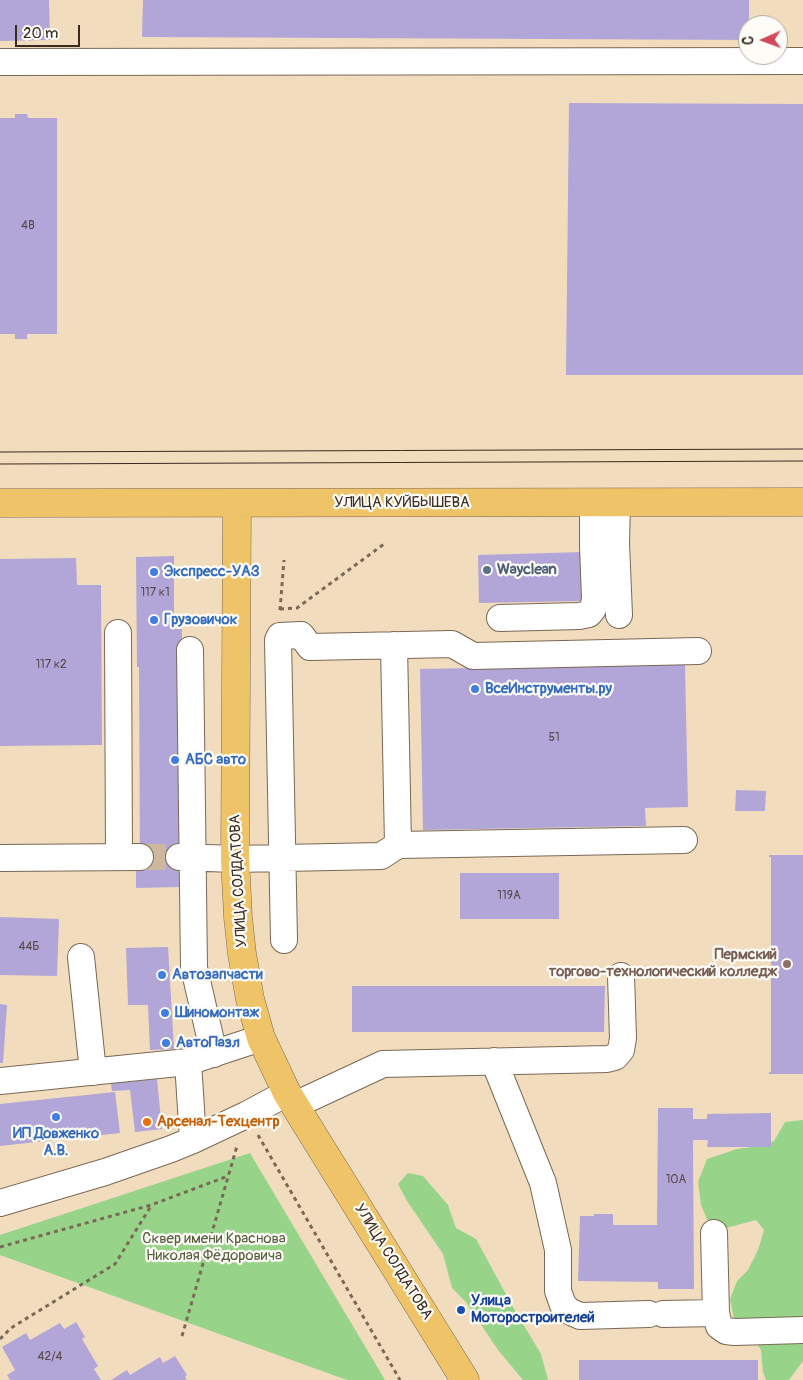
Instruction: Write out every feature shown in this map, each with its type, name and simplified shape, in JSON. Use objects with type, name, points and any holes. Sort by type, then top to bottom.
[{"type":"main road","name":"УЛИЦА КУЙБЫШЕВА","points":[[0,503],[803,502]]},
{"type":"main road","name":"УЛИЦА СОЛДАТОВА","points":[[237,503],[235,858],[238,917],[250,1000],[261,1038],[291,1099],[465,1380]]},
{"type":"street","points":[[0,62],[803,61]]},
{"type":"street","points":[[605,503],[616,544],[619,615]]},
{"type":"street","points":[[500,618],[579,616],[588,614],[594,609],[593,544],[605,503]]},
{"type":"street","points":[[0,858],[129,857],[118,634]]},
{"type":"street","points":[[284,940],[278,640],[280,636],[301,635],[310,647],[452,644],[473,656],[698,651]]},
{"type":"street","points":[[394,645],[398,845]]},
{"type":"street","points":[[190,650],[185,857],[194,968],[214,1054]]},
{"type":"street","points":[[185,857],[381,856],[398,845],[684,840]]},
{"type":"street","points":[[81,957],[93,1072]]},
{"type":"street","points":[[0,1203],[105,1172],[193,1140],[246,1115],[383,1064],[607,1059],[615,1057],[621,1050],[623,1038],[621,976]]},
{"type":"street","points":[[0,1081],[188,1062],[261,1038]]},
{"type":"street","points":[[494,1061],[543,1182],[558,1250],[558,1291],[563,1305],[569,1312],[580,1316],[716,1313]]},
{"type":"street","points":[[188,1062],[193,1140]]},
{"type":"street","points":[[714,1233],[716,1313],[719,1326],[734,1332],[803,1330]]},
{"type":"path","points":[[280,609],[297,608],[384,544]]},
{"type":"path","points":[[280,636],[284,560]]},
{"type":"path","points":[[182,1336],[246,1115]]},
{"type":"path","points":[[246,1115],[400,1380]]},
{"type":"path","points":[[0,1247],[151,1206],[228,1176]]},
{"type":"path","points":[[0,1339],[11,1328],[114,1264],[151,1206]]},
{"type":"green space","points":[[803,1120],[803,1361],[789,1380],[766,1380],[763,1372],[761,1350],[751,1334],[734,1319],[730,1299],[737,1281],[748,1270],[758,1250],[764,1230],[756,1220],[726,1228],[709,1224],[701,1205],[698,1182],[707,1159],[737,1149],[760,1146],[774,1141],[785,1122]]},
{"type":"green space","name":"Сквер имени Краснова Николая Фёдоровича","points":[[250,1153],[385,1380],[347,1380],[0,1255],[0,1235]]},
{"type":"green space","points":[[408,1173],[423,1176],[448,1205],[456,1228],[476,1239],[541,1354],[548,1380],[523,1380],[498,1350],[466,1302],[452,1288],[443,1254],[407,1201],[398,1184]]},
{"type":"building","points":[[0,0],[49,0],[50,40],[0,41]]},
{"type":"building","points":[[143,0],[749,0],[749,15],[738,15],[738,40],[142,37]]},
{"type":"building","points":[[569,103],[803,104],[803,375],[566,375]]},
{"type":"building","points":[[15,114],[27,114],[28,118],[57,118],[57,334],[27,334],[27,339],[15,339],[15,334],[0,334],[0,118],[15,118]]},
{"type":"building","points":[[584,552],[584,601],[479,603],[478,555]]},
{"type":"building","points":[[174,556],[174,629],[182,629],[182,667],[178,667],[179,887],[136,888],[136,871],[140,871],[139,667],[137,667],[136,557]]},
{"type":"building","points":[[76,558],[77,585],[101,585],[102,745],[0,746],[0,559]]},
{"type":"building","points":[[685,664],[688,807],[645,808],[646,826],[423,830],[420,669]]},
{"type":"building","points":[[736,790],[766,791],[765,811],[735,811]]},
{"type":"building","name":"Пермский торгово-технологический колледж","points":[[769,855],[803,855],[803,1074],[769,1074],[771,1072],[771,857]]},
{"type":"building","points":[[460,873],[559,873],[559,919],[460,919]]},
{"type":"building","points":[[0,917],[59,919],[57,976],[0,975]]},
{"type":"building","points":[[168,947],[174,1049],[150,1050],[148,1005],[128,1005],[126,948]]},
{"type":"building","points":[[352,986],[605,986],[604,1032],[352,1032]]},
{"type":"building","points":[[0,1004],[7,1005],[3,1063],[0,1063]]},
{"type":"building","points":[[126,1076],[126,1082],[157,1079],[162,1129],[135,1132],[130,1090],[112,1091],[110,1078]]},
{"type":"building","points":[[115,1092],[120,1133],[0,1146],[0,1104]]},
{"type":"building","points":[[658,1108],[693,1108],[693,1119],[707,1119],[707,1114],[771,1113],[771,1147],[707,1147],[708,1140],[693,1140],[694,1289],[658,1289],[658,1282],[578,1281],[580,1216],[613,1214],[613,1225],[657,1225]]},
{"type":"building","points":[[76,1322],[85,1337],[82,1339],[98,1366],[94,1369],[101,1380],[10,1380],[7,1375],[15,1370],[2,1347],[26,1333],[30,1340],[60,1323],[64,1329]]},
{"type":"building","points":[[175,1356],[187,1375],[185,1377],[187,1380],[111,1380],[127,1370],[130,1375],[160,1357],[163,1363]]},
{"type":"building","points":[[579,1360],[758,1360],[758,1380],[579,1380]]},
{"type":"tunnel","points":[[140,857],[179,857]]},
{"type":"tram line","points":[[0,452],[803,449]]},
{"type":"tram line","points":[[0,464],[803,461]]},
{"type":"place","name":"Wayclean","points":[[487,570]]},
{"type":"place","name":"Экспресс-УАЗ","points":[[154,572]]},
{"type":"place","name":"Грузовичок","points":[[154,620]]},
{"type":"place","name":"ВсеИнструменты.ру","points":[[475,689]]},
{"type":"place","name":"АБС авто","points":[[175,760]]},
{"type":"place","name":"Пермский торгово-технологический колледж","points":[[787,964]]},
{"type":"place","name":"Автозапчасти","points":[[162,975]]},
{"type":"place","name":"Шиномонтаж","points":[[165,1013]]},
{"type":"place","name":"АвтоПазл","points":[[166,1043]]},
{"type":"place","name":"ИП Довженко А.В.","points":[[56,1117]]},
{"type":"place","name":"Арсенал-Техцентр","points":[[147,1122]]},
{"type":"place","name":"Улица Моторостроителей","points":[[461,1310]]}]
